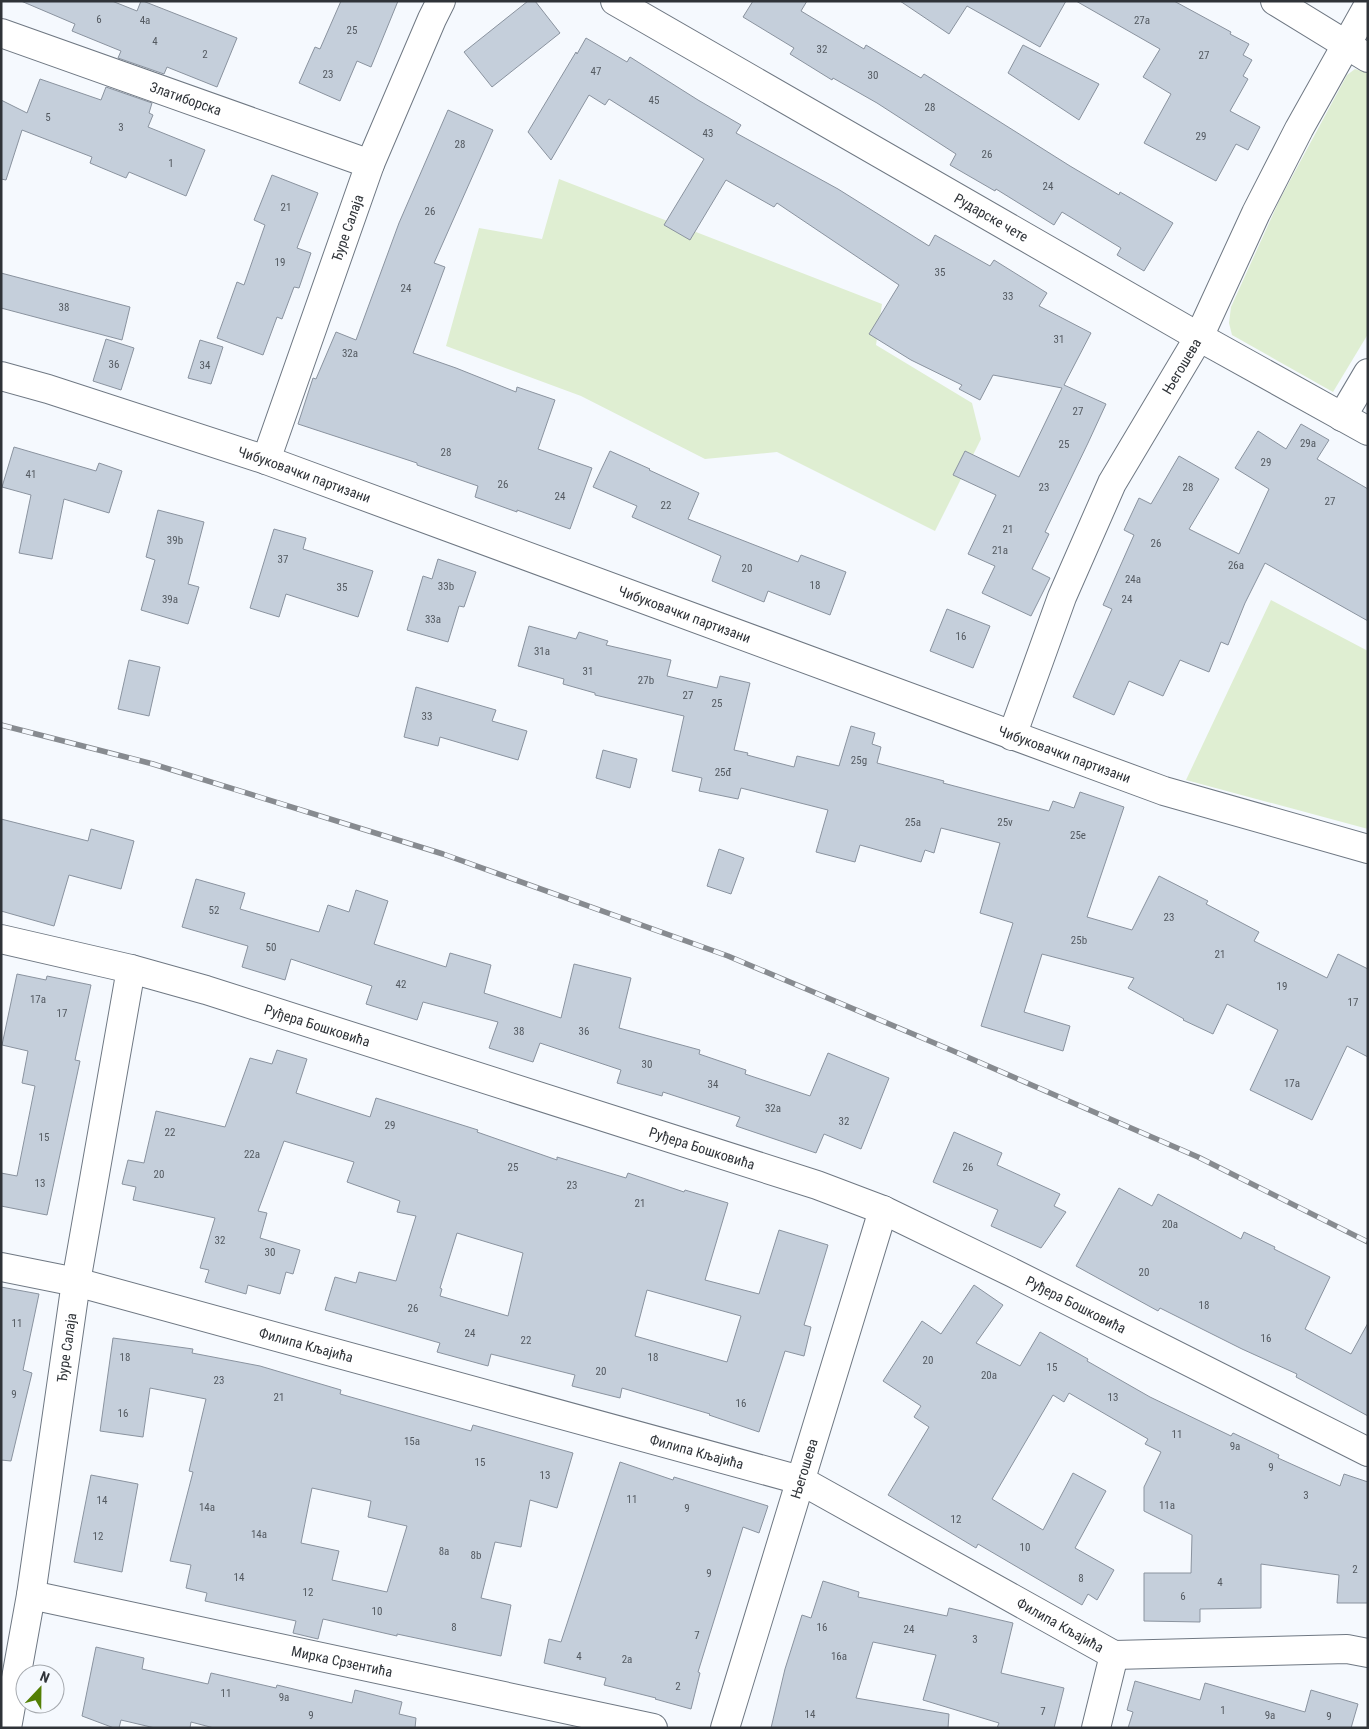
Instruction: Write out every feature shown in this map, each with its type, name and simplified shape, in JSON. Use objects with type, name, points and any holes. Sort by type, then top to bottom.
[{"type":"street","name":"Ђуре Салаја","points":[[266,460],[370,164],[441,1]]},
{"type":"street","name":"Рударске чете","points":[[615,1],[1199,337],[1368,431]]},
{"type":"street","points":[[1275,1],[1356,51]]},
{"type":"street","name":"Његошева","points":[[1012,736],[1062,597],[1112,483],[1199,337],[1256,213],[1299,129],[1356,51],[1368,6]]},
{"type":"street","name":"Златиборска","points":[[1,33],[370,164]]},
{"type":"street","points":[[1342,417],[1368,373]]},
{"type":"street","name":"Чибуковачки партизани","points":[[1,376],[48,389],[266,460],[1164,791],[1368,849]]},
{"type":"street","name":"Руђера Бошковића","points":[[1,939],[131,969],[206,990],[817,1185],[883,1210],[1031,1282],[1368,1452]]},
{"type":"street","name":"Ђуре Салаја","points":[[7,1728],[31,1595],[76,1282],[131,969]]},
{"type":"street","name":"Његошева","points":[[725,1728],[883,1210]]},
{"type":"street","name":"Филипа Кљајића","points":[[1,1267],[76,1282],[800,1480],[1114,1655],[1347,1649],[1368,1653]]},
{"type":"street","name":"Мирка Срзентића","points":[[31,1595],[653,1728]]},
{"type":"street","points":[[1096,1728],[1114,1655]]},
{"type":"green space","points":[[1355,69],[1368,73],[1368,334],[1333,392],[1232,335],[1229,323],[1231,307],[1279,201],[1347,75]]},
{"type":"green space","points":[[559,179],[882,304],[876,345],[972,403],[981,439],[935,531],[777,452],[705,459],[581,396],[446,346],[479,228],[542,239]]},
{"type":"green space","points":[[1271,600],[1368,651],[1368,829],[1186,780]]},
{"type":"building","points":[[21,1],[112,1],[137,11],[141,1],[143,1],[237,38],[217,87],[167,67],[164,74],[118,58],[121,51],[72,31],[75,24]]},
{"type":"building","points":[[341,1],[398,1],[371,67],[357,61],[340,101],[299,83],[315,47],[320,49]]},
{"type":"building","points":[[528,1],[535,1],[560,33],[492,87],[464,52]]},
{"type":"building","points":[[753,1],[807,1],[801,11],[864,49],[866,45],[921,78],[924,74],[1070,166],[1119,195],[1120,192],[1173,223],[1144,271],[1117,255],[1121,248],[1062,212],[1054,225],[996,189],[995,191],[950,165],[956,154],[877,103],[833,78],[832,80],[790,54],[794,48],[743,17]]},
{"type":"building","points":[[900,1],[1066,1],[1040,47],[967,6],[949,34]]},
{"type":"building","points":[[1076,1],[1174,1],[1249,44],[1243,55],[1252,60],[1243,76],[1248,79],[1230,111],[1260,127],[1248,150],[1236,144],[1216,181],[1144,143],[1171,94],[1143,77],[1160,49]]},
{"type":"building","points":[[586,38],[627,62],[630,57],[741,125],[736,133],[838,189],[929,246],[935,235],[990,266],[994,260],[1047,293],[1039,306],[1091,333],[1064,385],[1106,404],[1045,532],[1049,534],[1032,569],[1050,578],[1031,616],[982,593],[995,566],[968,554],[996,495],[953,475],[965,451],[1019,477],[1062,388],[993,375],[980,400],[959,389],[962,385],[911,360],[869,334],[899,285],[777,203],[774,207],[726,180],[690,240],[664,225],[704,159],[609,99],[605,105],[589,95],[551,160],[528,132]]},
{"type":"building","points":[[1023,45],[1099,84],[1079,120],[1008,73]]},
{"type":"building","points":[[40,79],[101,100],[106,87],[152,103],[149,113],[153,115],[148,127],[205,150],[186,196],[129,172],[126,178],[90,163],[92,157],[22,130],[6,180],[1,179],[1,100],[27,113]]},
{"type":"building","points":[[448,110],[493,130],[434,263],[445,267],[413,353],[516,392],[517,387],[555,400],[538,449],[592,468],[570,529],[475,497],[478,486],[417,465],[417,463],[298,424],[313,378],[316,379],[336,332],[356,340],[399,223]]},
{"type":"building","points":[[272,175],[318,193],[297,248],[311,253],[299,288],[294,287],[282,319],[277,317],[263,355],[217,338],[237,282],[244,285],[265,225],[254,220]]},
{"type":"building","points":[[1,273],[130,307],[122,340],[1,308]]},
{"type":"building","points":[[106,339],[134,348],[121,390],[93,381]]},
{"type":"building","points":[[200,340],[223,347],[211,384],[188,378]]},
{"type":"building","points":[[1301,424],[1329,440],[1317,459],[1368,489],[1368,621],[1265,563],[1245,603],[1228,645],[1221,642],[1209,672],[1180,660],[1163,696],[1129,681],[1114,715],[1073,697],[1112,609],[1103,605],[1134,535],[1124,530],[1139,498],[1151,504],[1179,456],[1219,479],[1189,529],[1239,554],[1269,489],[1235,468],[1258,431],[1286,449]]},
{"type":"building","points":[[14,447],[96,471],[99,463],[122,471],[109,513],[64,499],[52,559],[19,553],[31,495],[2,487]]},
{"type":"building","points":[[610,451],[699,493],[688,519],[798,562],[801,555],[846,572],[830,615],[768,591],[764,602],[712,581],[721,556],[632,517],[637,506],[593,487]]},
{"type":"building","points":[[158,510],[204,522],[188,584],[199,587],[188,624],[141,610],[155,560],[146,557]]},
{"type":"building","points":[[274,529],[306,538],[303,549],[373,571],[358,617],[286,594],[279,617],[250,608]]},
{"type":"building","points":[[438,559],[476,572],[464,607],[459,606],[448,642],[407,630],[423,576],[432,579]]},
{"type":"building","points":[[947,609],[990,626],[973,668],[930,651]]},
{"type":"building","points":[[529,626],[576,639],[579,632],[608,641],[606,645],[671,660],[667,676],[717,688],[720,676],[750,683],[734,750],[748,753],[747,755],[794,767],[797,756],[839,766],[851,726],[875,733],[872,744],[881,747],[877,763],[944,781],[943,783],[1049,811],[1053,801],[1074,808],[1080,792],[1124,807],[1087,917],[1132,930],[1159,876],[1208,901],[1206,904],[1259,932],[1254,941],[1327,978],[1338,954],[1368,969],[1368,1057],[1347,1046],[1312,1120],[1250,1090],[1278,1030],[1227,1004],[1213,1034],[1183,1020],[1128,988],[1134,978],[1042,954],[1024,1012],[1070,1026],[1063,1051],[981,1026],[1013,923],[980,913],[1000,843],[941,828],[934,853],[925,850],[921,862],[860,845],[855,862],[816,852],[828,810],[741,788],[738,799],[699,791],[702,778],[672,771],[684,716],[595,695],[595,693],[563,684],[564,679],[518,666]]},
{"type":"building","points":[[129,660],[160,667],[149,716],[118,709]]},
{"type":"building","points":[[416,687],[496,710],[492,721],[527,731],[518,760],[440,737],[438,746],[404,737]]},
{"type":"building","points":[[603,750],[637,759],[630,788],[596,778]]},
{"type":"building","points":[[1,819],[88,841],[91,829],[134,841],[121,889],[69,875],[54,926],[1,911]]},
{"type":"building","points":[[719,849],[744,858],[731,894],[707,886]]},
{"type":"building","points":[[196,879],[245,893],[240,909],[319,932],[328,905],[349,912],[356,890],[388,901],[374,944],[446,967],[450,953],[491,965],[484,993],[561,1018],[574,964],[631,978],[619,1028],[700,1050],[699,1054],[746,1070],[745,1074],[810,1096],[828,1053],[889,1078],[861,1149],[824,1134],[816,1153],[736,1126],[740,1117],[663,1092],[662,1096],[617,1083],[621,1070],[540,1043],[533,1062],[489,1048],[498,1022],[423,1002],[417,1020],[366,1004],[372,986],[291,959],[285,980],[242,967],[248,946],[182,927]]},
{"type":"building","points":[[17,974],[46,980],[47,976],[91,985],[75,1060],[80,1061],[47,1215],[1,1206],[1,1173],[17,1176],[35,1086],[22,1083],[28,1051],[2,1045]]},
{"type":"building","points":[[277,1050],[307,1059],[296,1093],[370,1117],[376,1098],[478,1130],[477,1132],[557,1160],[557,1157],[626,1178],[628,1173],[684,1192],[685,1190],[728,1203],[705,1280],[759,1294],[779,1230],[828,1245],[804,1325],[811,1327],[804,1356],[785,1351],[759,1432],[710,1414],[622,1388],[620,1398],[572,1386],[575,1375],[491,1354],[488,1366],[437,1352],[440,1343],[325,1310],[335,1277],[356,1283],[359,1272],[396,1281],[416,1216],[397,1212],[400,1201],[347,1182],[354,1162],[284,1141],[258,1211],[267,1213],[260,1238],[300,1250],[293,1274],[286,1272],[280,1294],[248,1285],[246,1294],[205,1282],[209,1270],[200,1268],[215,1218],[133,1200],[136,1187],[122,1184],[128,1160],[144,1163],[156,1111],[225,1127],[250,1058],[272,1064]],"holes":[[[457,1233],[523,1253],[508,1316],[440,1296],[442,1289],[440,1288]],[[647,1290],[741,1316],[727,1362],[635,1336]]]},
{"type":"building","points":[[954,1132],[1002,1153],[997,1165],[1060,1194],[1054,1206],[1066,1212],[1041,1248],[991,1226],[998,1210],[933,1182]]},
{"type":"building","points":[[1119,1188],[1152,1206],[1158,1194],[1241,1239],[1244,1232],[1330,1277],[1305,1329],[1351,1354],[1368,1323],[1368,1416],[1296,1377],[1297,1374],[1160,1308],[1158,1311],[1076,1266]]},
{"type":"building","points":[[974,1285],[1003,1305],[976,1343],[1020,1366],[1040,1332],[1150,1397],[1231,1436],[1233,1433],[1279,1455],[1278,1458],[1340,1486],[1344,1474],[1368,1482],[1368,1603],[1337,1603],[1339,1575],[1261,1564],[1261,1608],[1200,1609],[1200,1622],[1144,1621],[1144,1573],[1191,1573],[1192,1535],[1144,1511],[1144,1487],[1161,1452],[1145,1444],[1148,1439],[1069,1393],[1064,1402],[1053,1395],[992,1499],[1043,1530],[1073,1473],[1106,1491],[1075,1548],[1114,1570],[1097,1600],[1088,1594],[1082,1605],[978,1544],[976,1548],[888,1495],[929,1427],[914,1417],[921,1406],[883,1381],[922,1321],[941,1334]]},
{"type":"building","points":[[1,1287],[39,1294],[23,1370],[32,1373],[11,1461],[1,1460]]},
{"type":"building","points":[[113,1338],[193,1349],[192,1353],[260,1366],[341,1390],[340,1394],[471,1431],[473,1425],[573,1453],[557,1508],[530,1500],[521,1547],[495,1542],[481,1598],[511,1605],[501,1656],[397,1634],[397,1636],[323,1619],[318,1639],[293,1633],[296,1621],[205,1601],[207,1593],[186,1588],[191,1565],[170,1561],[193,1472],[189,1471],[206,1399],[150,1388],[143,1437],[100,1431]],"holes":[[[312,1488],[371,1501],[368,1517],[407,1526],[387,1592],[332,1580],[339,1551],[301,1543]]]},
{"type":"building","points":[[620,1462],[673,1480],[674,1477],[768,1506],[759,1533],[743,1527],[698,1672],[700,1673],[691,1709],[604,1685],[606,1678],[544,1663],[549,1639],[561,1642]]},
{"type":"building","points":[[91,1475],[138,1484],[122,1572],[74,1562]]},
{"type":"building","points":[[823,1581],[859,1592],[858,1597],[947,1616],[949,1608],[1013,1623],[1001,1673],[1064,1688],[1054,1728],[997,1728],[999,1723],[923,1700],[936,1655],[873,1642],[856,1698],[949,1714],[948,1728],[771,1728],[785,1669],[802,1615],[811,1618]]},
{"type":"building","points":[[96,1647],[144,1658],[142,1669],[208,1684],[211,1673],[276,1688],[277,1685],[352,1703],[355,1690],[402,1702],[399,1714],[416,1718],[415,1728],[214,1728],[191,1722],[190,1728],[155,1728],[121,1720],[119,1728],[114,1728],[82,1716]]},
{"type":"building","points":[[1135,1681],[1200,1700],[1205,1683],[1305,1712],[1311,1690],[1358,1704],[1351,1728],[1128,1728],[1133,1712],[1127,1710]]},
{"type":"railway","points":[[1,725],[153,764],[443,854],[728,956],[1198,1157],[1368,1242]]}]
